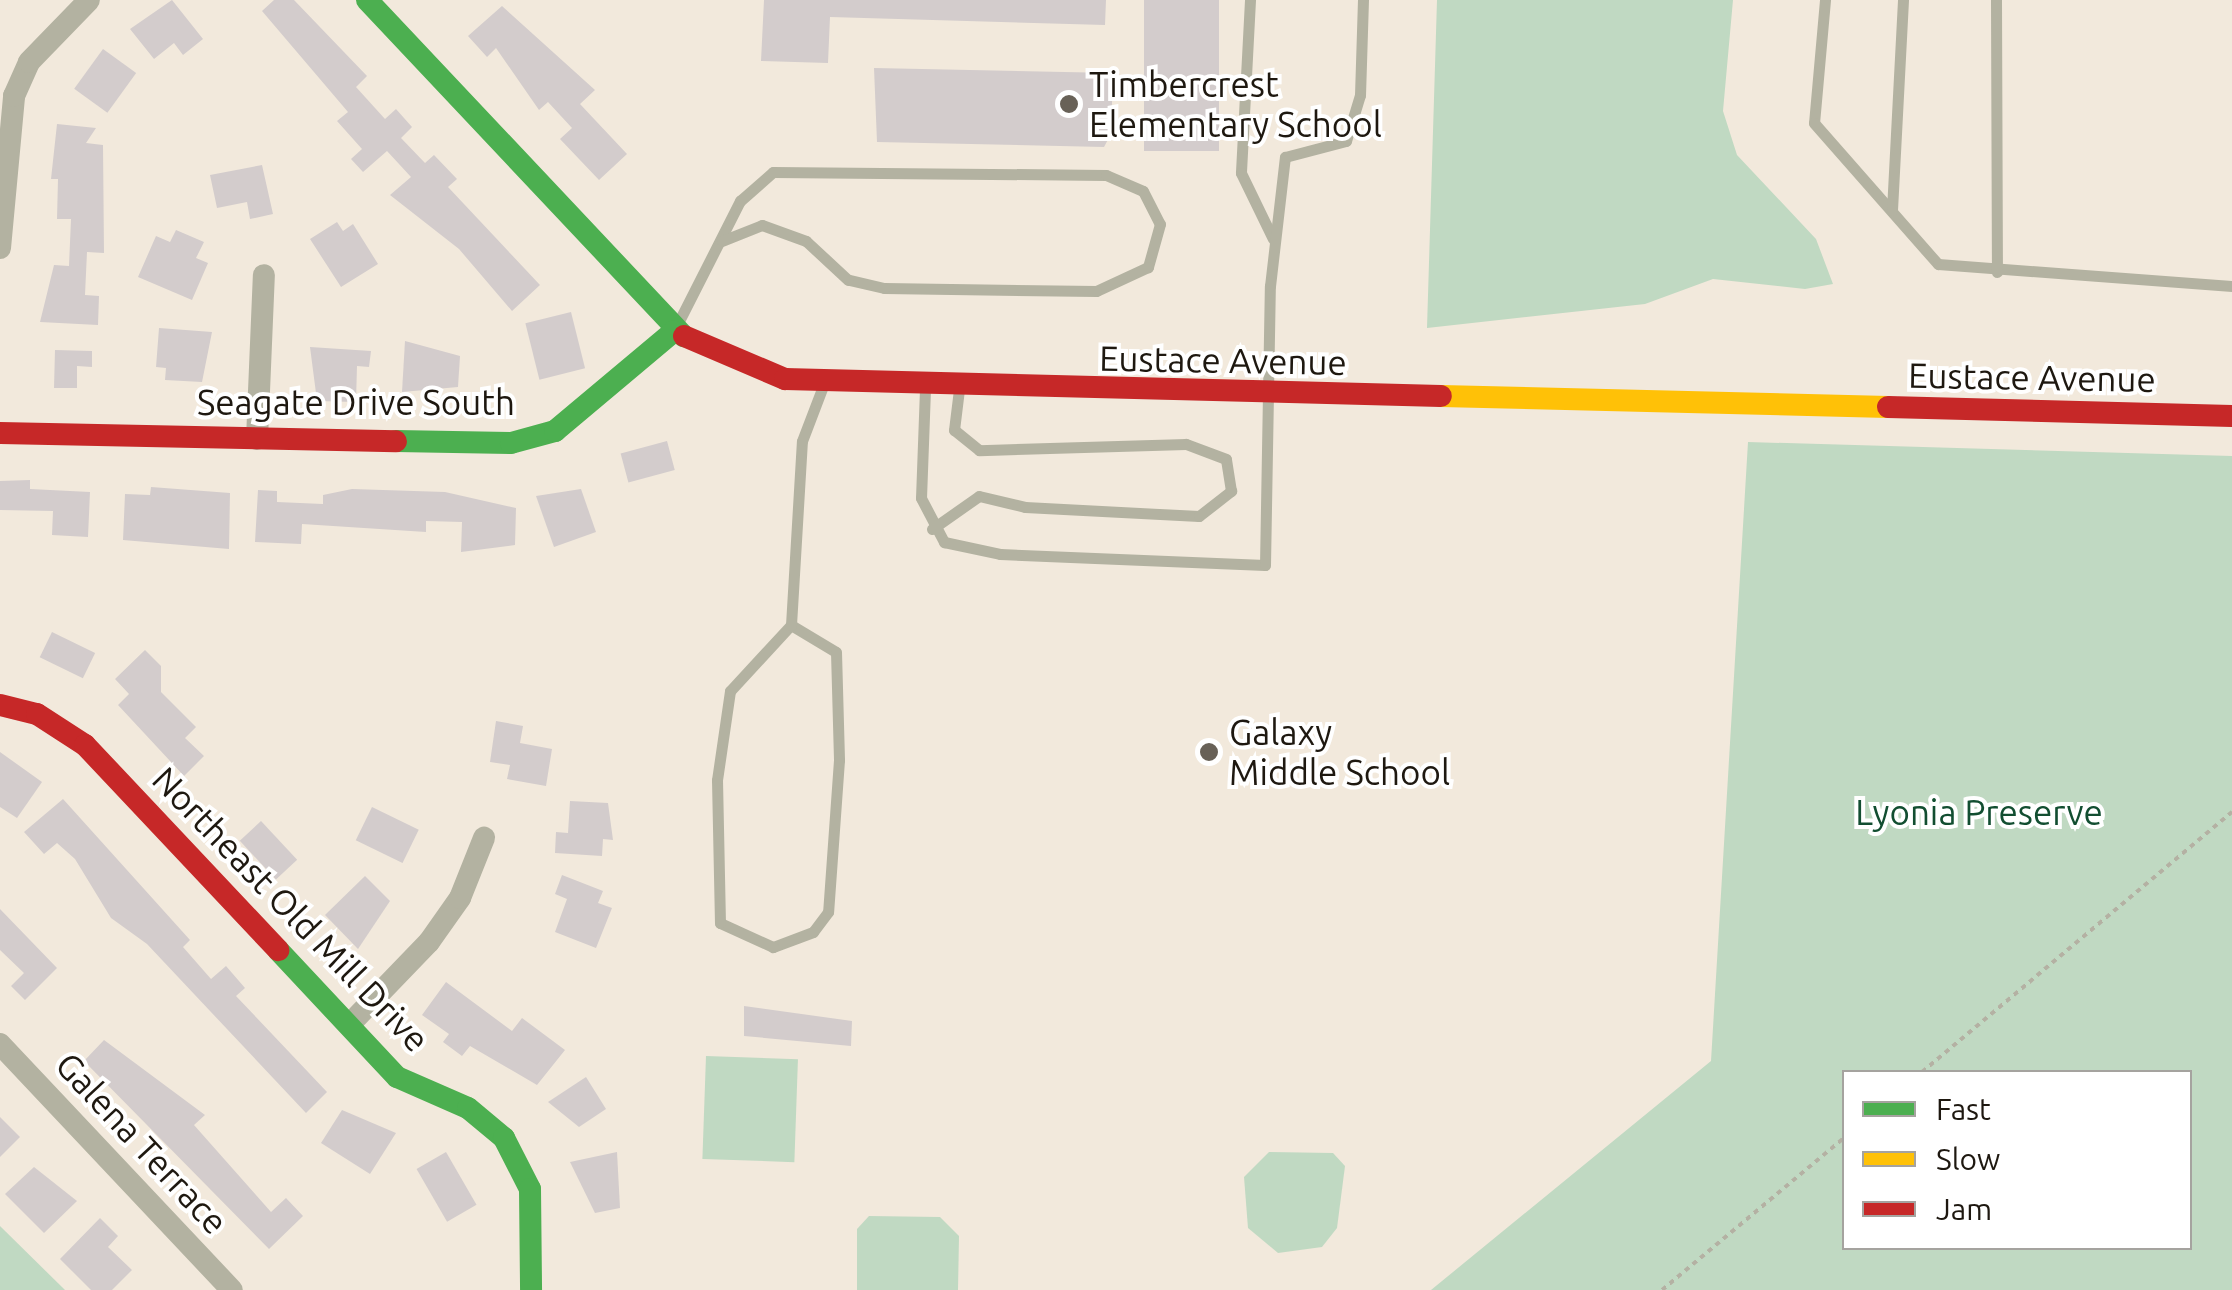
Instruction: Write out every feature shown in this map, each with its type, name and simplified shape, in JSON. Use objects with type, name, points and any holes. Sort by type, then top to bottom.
[{"type":"street","points":[[0,248],[14,96],[30,62],[89,0]]},
{"type":"street","name":"Eustace Avenue","points":[[368,0],[674,331],[722,358],[823,386],[2232,416]]},
{"type":"street","points":[[257,439],[264,275]]},
{"type":"street","name":"Seagate Drive South","points":[[0,433],[510,444],[555,432],[598,402],[674,331]]},
{"type":"street","name":"Northeast Old Mill Drive","points":[[0,705],[38,714],[85,745],[397,1076],[468,1108],[512,1149],[533,1209],[531,1290]]},
{"type":"street","points":[[350,1024],[460,898],[484,838]]},
{"type":"street","name":"Galena Terrace","points":[[0,1044],[232,1290]]},
{"type":"lane","points":[[1250,0],[1241,173],[1273,238]]},
{"type":"lane","points":[[925,389],[920,498],[932,530],[944,542],[1000,554],[1257,570],[1267,558],[1273,238],[1284,157],[1346,142],[1360,96],[1363,0]]},
{"type":"lane","points":[[1825,0],[1814,122],[1938,264],[1997,272],[2232,286]]},
{"type":"lane","points":[[1892,211],[1903,0]]},
{"type":"lane","points":[[1996,0],[1997,272]]},
{"type":"lane","points":[[674,331],[740,201],[773,172],[808,168],[1106,174],[1143,190],[1160,224],[1148,266],[1096,291],[884,288],[848,280],[806,241],[762,225],[722,241]]},
{"type":"lane","points":[[790,626],[836,652],[839,760],[828,912],[813,932],[773,948],[720,923],[717,780],[730,690],[790,626],[802,441],[823,386]]},
{"type":"lane","points":[[932,530],[979,496],[1025,507],[1198,516],[1231,491],[1226,459],[1186,444],[979,450],[954,430],[960,389]]},
{"type":"path","points":[[1924,1070],[2232,812]]},
{"type":"path","points":[[1662,1290],[1842,1140]]},
{"type":"green space","points":[[1437,0],[1733,0],[1723,111],[1737,155],[1816,239],[1833,284],[1805,289],[1713,279],[1645,304],[1427,328]]},
{"type":"green space","name":"Lyonia Preserve","points":[[1748,442],[2232,456],[2232,1290],[1431,1290],[1711,1061]]},
{"type":"green space","points":[[706,1056],[798,1059],[794,1162],[702,1159]]},
{"type":"green space","points":[[1269,1152],[1333,1153],[1345,1166],[1337,1228],[1322,1247],[1278,1253],[1248,1228],[1244,1177]]},
{"type":"green space","points":[[869,1216],[940,1217],[959,1236],[958,1290],[857,1290],[857,1229]]},
{"type":"green space","points":[[0,1226],[65,1290],[0,1290]]},
{"type":"building","points":[[172,0],[203,39],[183,55],[174,43],[154,59],[130,29]]},
{"type":"building","points":[[274,0],[294,0],[367,76],[356,87],[385,119],[396,109],[412,127],[401,138],[425,163],[434,155],[457,179],[448,187],[540,285],[512,311],[459,249],[390,195],[411,177],[387,151],[363,172],[351,159],[362,149],[337,121],[348,112],[262,11]]},
{"type":"building","points":[[764,0],[1106,0],[1105,25],[830,17],[828,63],[761,61]]},
{"type":"building","points":[[1144,0],[1219,0],[1219,151],[1144,151]]},
{"type":"building","points":[[502,6],[595,90],[580,104],[627,154],[599,180],[560,139],[572,128],[548,102],[539,110],[496,48],[487,57],[468,36]]},
{"type":"building","points":[[103,49],[136,73],[107,113],[74,89]]},
{"type":"building","points":[[874,68],[1113,73],[1111,134],[1104,147],[877,142]]},
{"type":"building","points":[[57,124],[96,128],[86,143],[103,145],[104,253],[87,252],[85,295],[99,296],[98,325],[40,322],[54,265],[69,266],[71,219],[57,219],[58,179],[51,179]]},
{"type":"building","points":[[262,165],[273,214],[250,219],[247,202],[217,208],[210,175]]},
{"type":"building","points":[[337,222],[343,231],[353,224],[378,264],[341,287],[310,239]]},
{"type":"building","points":[[176,230],[204,242],[196,258],[208,263],[192,300],[138,277],[156,236],[170,242]]},
{"type":"building","points":[[571,312],[585,368],[539,380],[525,323]]},
{"type":"building","points":[[159,328],[212,332],[202,382],[165,380],[166,368],[156,367]]},
{"type":"building","points":[[405,341],[460,356],[458,387],[402,392]]},
{"type":"building","points":[[310,347],[371,351],[369,367],[357,366],[356,402],[317,401]]},
{"type":"building","points":[[55,350],[92,351],[92,367],[77,366],[77,388],[54,388]]},
{"type":"building","points":[[667,441],[675,470],[628,482],[621,453]]},
{"type":"building","points":[[30,480],[30,489],[90,492],[88,537],[52,535],[53,511],[0,510],[0,481]]},
{"type":"building","points":[[151,487],[230,493],[229,549],[123,540],[125,494],[150,495]]},
{"type":"building","points":[[352,489],[445,492],[516,508],[515,545],[461,552],[462,522],[426,521],[426,532],[302,524],[301,544],[255,542],[258,490],[277,491],[277,502],[323,504],[323,495]]},
{"type":"building","points":[[581,489],[596,532],[554,547],[536,496]]},
{"type":"building","points":[[52,632],[95,653],[83,678],[40,657]]},
{"type":"building","points":[[145,650],[161,666],[161,692],[196,727],[185,738],[204,756],[184,776],[118,705],[129,694],[115,679]]},
{"type":"building","points":[[496,721],[523,726],[520,743],[552,749],[546,786],[507,779],[510,765],[490,762]]},
{"type":"building","points":[[0,752],[42,782],[17,818],[0,807]]},
{"type":"building","points":[[63,799],[190,940],[183,947],[211,979],[226,966],[245,988],[236,996],[327,1092],[306,1113],[147,944],[111,918],[75,859],[57,843],[44,854],[24,832]]},
{"type":"building","points":[[570,801],[608,803],[613,840],[603,839],[602,856],[555,853],[556,832],[568,833]]},
{"type":"building","points":[[372,807],[419,830],[403,863],[356,840]]},
{"type":"building","points":[[261,821],[297,860],[276,880],[240,841]]},
{"type":"building","points":[[562,875],[603,891],[598,903],[612,908],[596,948],[555,932],[567,899],[555,894]]},
{"type":"building","points":[[365,876],[390,901],[358,949],[325,915]]},
{"type":"building","points":[[0,909],[57,968],[25,1000],[11,986],[24,973],[0,950]]},
{"type":"building","points":[[446,982],[512,1031],[522,1018],[565,1050],[537,1085],[470,1046],[462,1056],[443,1042],[449,1034],[422,1015]]},
{"type":"building","points":[[744,1006],[852,1021],[851,1046],[744,1036]]},
{"type":"building","points":[[104,1040],[205,1115],[194,1125],[271,1212],[286,1198],[303,1216],[269,1249],[84,1061]]},
{"type":"building","points":[[586,1077],[606,1109],[579,1127],[548,1102]]},
{"type":"building","points":[[342,1110],[396,1133],[370,1174],[321,1143]]},
{"type":"building","points":[[0,1117],[20,1137],[0,1157]]},
{"type":"building","points":[[446,1152],[476,1205],[447,1222],[417,1169]]},
{"type":"building","points":[[617,1152],[620,1208],[595,1213],[570,1162]]},
{"type":"building","points":[[34,1167],[77,1201],[44,1233],[5,1194]]},
{"type":"building","points":[[100,1218],[118,1236],[108,1247],[132,1270],[112,1290],[91,1290],[60,1259]]},
{"type":"traffic: fast","points":[[367,0],[684,336]]},
{"type":"traffic: fast","points":[[396,441],[511,443],[555,431],[674,331]]},
{"type":"traffic: fast","points":[[278,950],[397,1077],[468,1108],[504,1138],[530,1189],[531,1290]]},
{"type":"traffic: slow","points":[[1441,396],[1888,407]]},
{"type":"traffic: jam","points":[[684,336],[785,379],[1441,396]]},
{"type":"traffic: jam","points":[[1888,407],[2232,416]]},
{"type":"traffic: jam","points":[[0,433],[396,441]]},
{"type":"traffic: jam","points":[[0,705],[37,714],[85,745],[278,950]]},
{"type":"place","name":"Timbercrest Elementary School","points":[[1069,104]]},
{"type":"place","name":"Galaxy Middle School","points":[[1209,752]]}]
